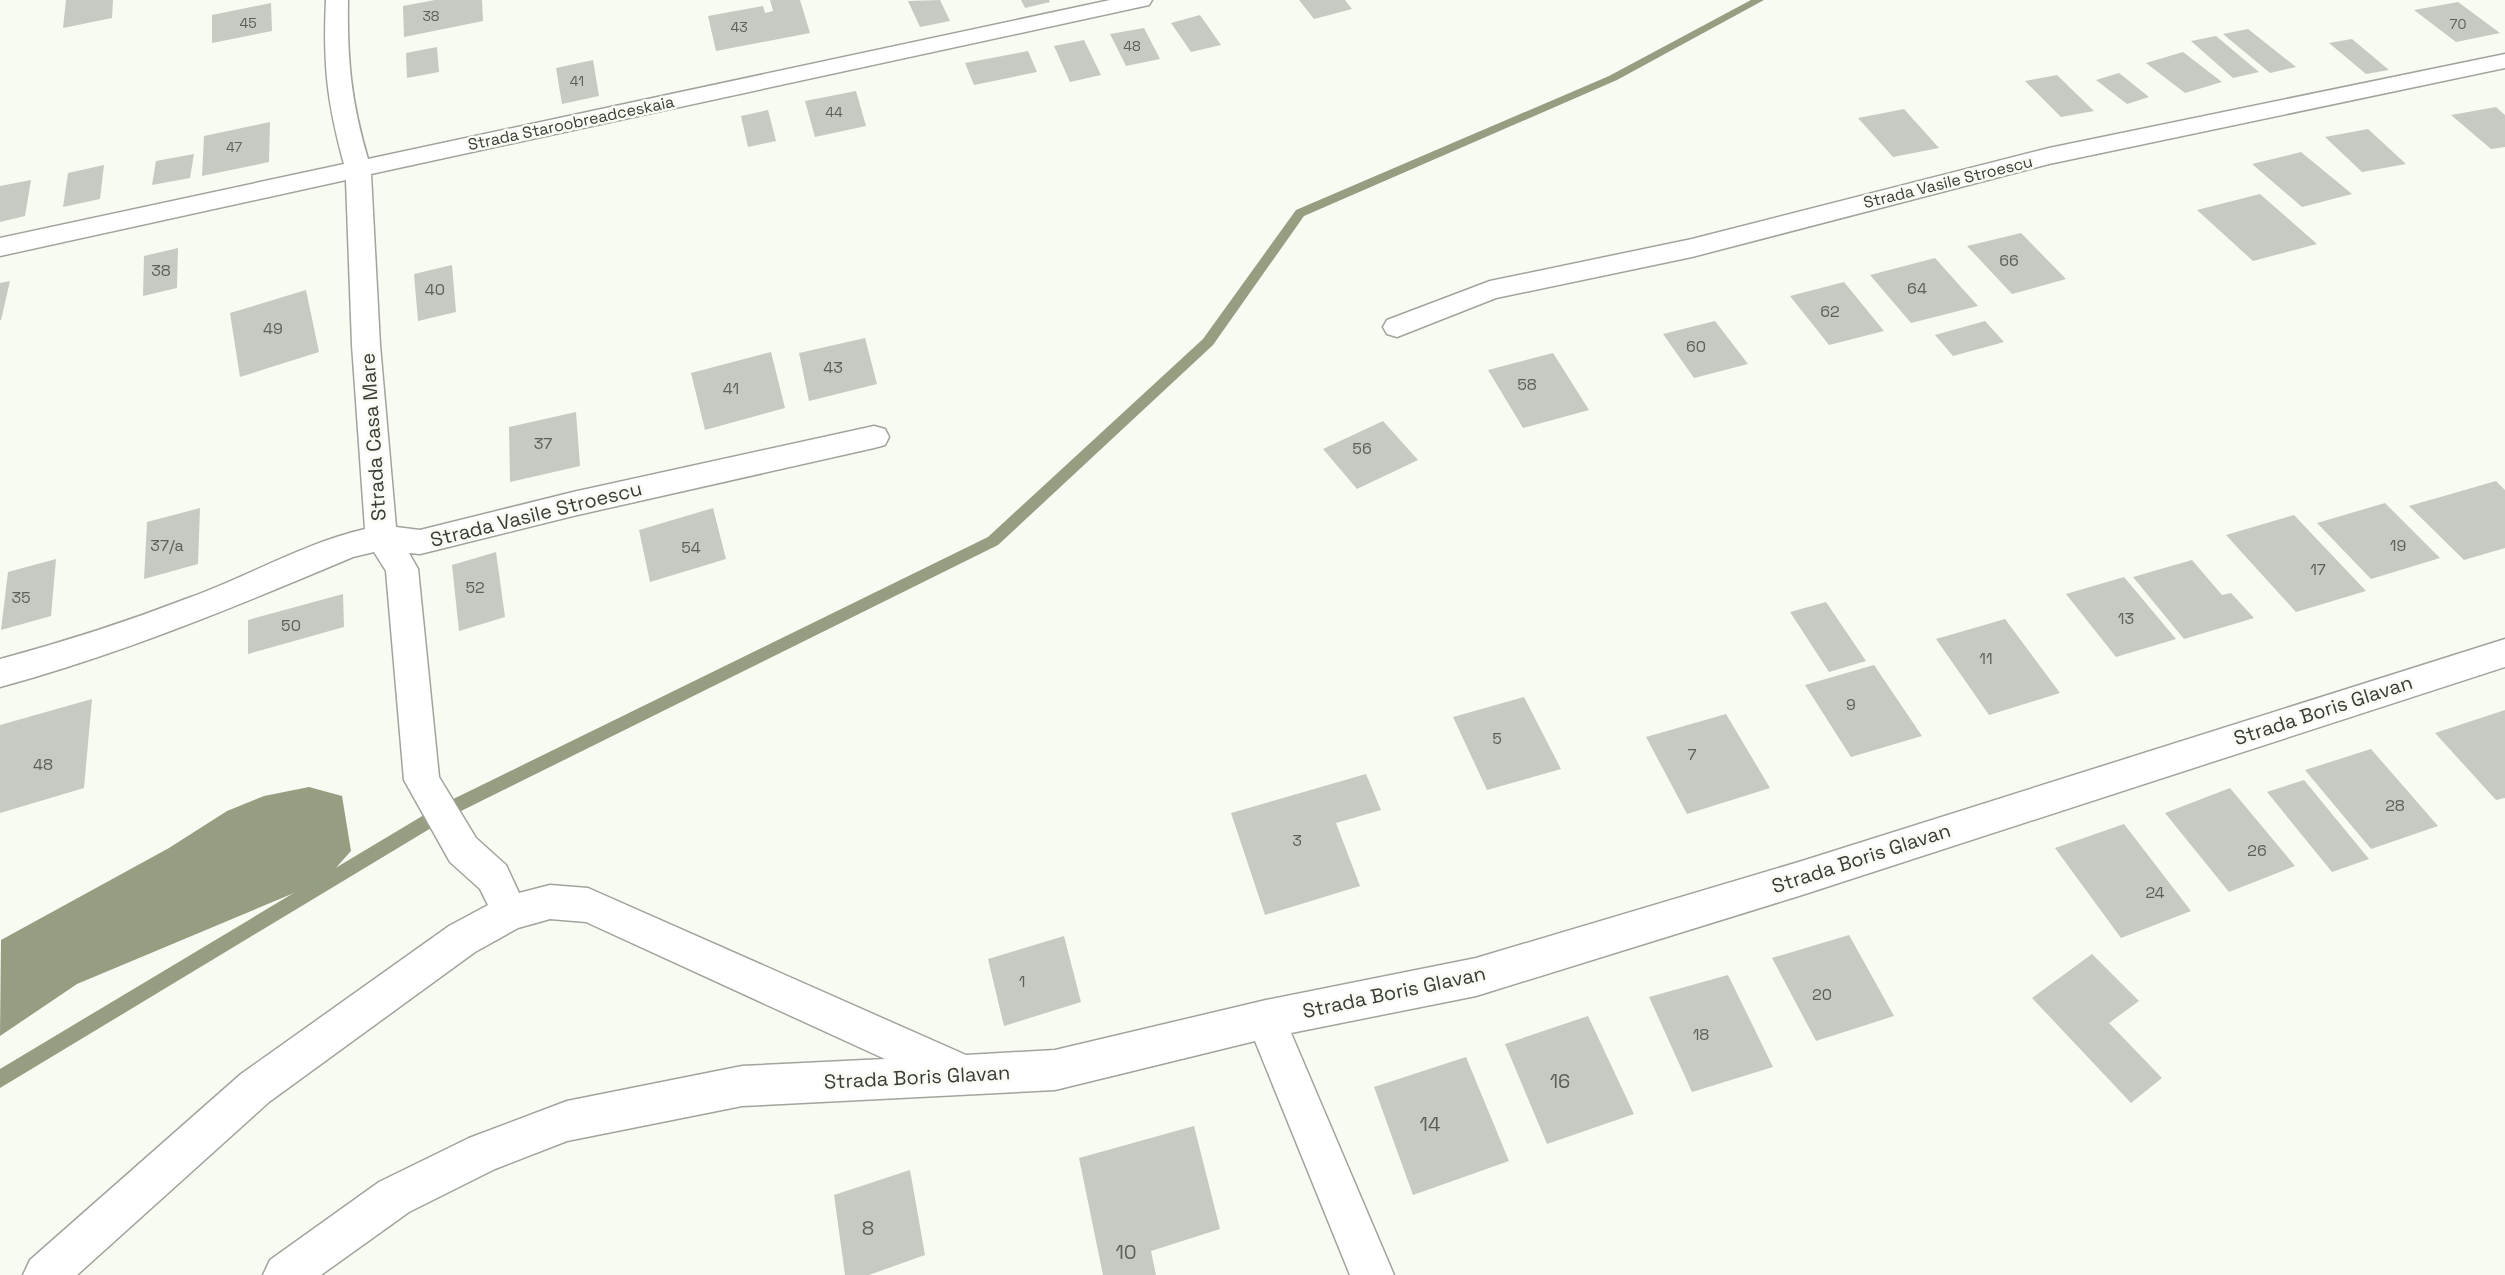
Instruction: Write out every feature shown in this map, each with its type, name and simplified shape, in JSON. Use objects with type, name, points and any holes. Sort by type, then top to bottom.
[{"type":"street","name":"Strada Casa Mare","points":[[337,0],[335,54],[342,112],[358,167],[366,345],[381,538],[402,569],[423,780],[463,849],[493,877],[510,913]]},
{"type":"street","name":"Strada Staroobreadceskaia","points":[[0,247],[358,167],[866,62],[1141,0]]},
{"type":"street","name":"Strada Vasile Stroescu","points":[[1396,327],[1490,290],[1692,248],[2049,156],[2505,62]]},
{"type":"street","name":"Strada Vasile Stroescu","points":[[0,673],[45,661],[202,607],[347,546],[381,538],[420,542],[874,437]]},
{"type":"street","name":"Strada Boris Glavan","points":[[285,1275],[394,1197],[484,1153],[567,1121],[742,1086],[1055,1070],[1129,1050],[1266,1019],[1476,976],[1803,878],[2505,653]]},
{"type":"street","points":[[45,1275],[255,1088],[462,939],[510,913],[550,902],[588,904],[963,1074]]},
{"type":"street","points":[[1266,1019],[1372,1275]]},
{"type":"shaded area","points":[[309,787],[342,796],[351,851],[325,880],[77,984],[0,1036],[1,940],[169,848],[227,811],[264,796]]},
{"type":"building","points":[[66,0],[113,0],[112,18],[63,28]]},
{"type":"building","points":[[435,0],[482,0],[483,21],[404,37],[403,6]]},
{"type":"building","points":[[770,0],[800,0],[810,33],[716,51],[708,16],[763,6],[765,13],[773,11]]},
{"type":"building","points":[[940,0],[950,21],[920,27],[908,1]]},
{"type":"building","points":[[1021,0],[1049,0],[1050,2],[1025,8]]},
{"type":"building","points":[[1299,0],[1345,0],[1352,9],[1314,19]]},
{"type":"building","points":[[2458,2],[2500,33],[2456,42],[2414,10]]},
{"type":"building","points":[[271,3],[272,31],[212,43],[212,15]]},
{"type":"building","points":[[1200,15],[1221,45],[1191,52],[1171,23]]},
{"type":"building","points":[[1144,28],[1160,59],[1126,66],[1110,34]]},
{"type":"building","points":[[2248,29],[2296,67],[2270,73],[2223,34]]},
{"type":"building","points":[[2216,36],[2259,72],[2233,78],[2191,41]]},
{"type":"building","points":[[2352,39],[2389,70],[2366,74],[2329,43]]},
{"type":"building","points":[[1084,40],[1101,75],[1070,82],[1054,46]]},
{"type":"building","points":[[437,47],[439,72],[407,78],[406,53]]},
{"type":"building","points":[[1028,51],[1037,72],[974,85],[965,63]]},
{"type":"building","points":[[2183,52],[2222,82],[2185,93],[2146,63]]},
{"type":"building","points":[[593,60],[599,96],[562,104],[556,68]]},
{"type":"building","points":[[2119,73],[2149,97],[2127,104],[2096,80]]},
{"type":"building","points":[[2057,75],[2094,111],[2061,117],[2025,81]]},
{"type":"building","points":[[856,91],[866,126],[815,137],[805,101]]},
{"type":"building","points":[[2496,107],[2505,115],[2505,147],[2491,149],[2451,115]]},
{"type":"building","points":[[1904,109],[1939,148],[1893,157],[1858,118]]},
{"type":"building","points":[[768,110],[776,141],[748,147],[741,116]]},
{"type":"building","points":[[270,122],[269,162],[202,176],[204,136]]},
{"type":"building","points":[[2368,129],[2406,164],[2362,172],[2325,137]]},
{"type":"building","points":[[2301,152],[2352,194],[2302,207],[2252,164]]},
{"type":"building","points":[[194,154],[190,178],[152,185],[156,161]]},
{"type":"building","points":[[104,165],[100,199],[63,207],[68,173]]},
{"type":"building","points":[[31,180],[25,216],[0,222],[0,186]]},
{"type":"building","points":[[2260,194],[2317,244],[2253,261],[2197,210]]},
{"type":"building","points":[[2021,233],[2066,279],[2012,294],[1967,246]]},
{"type":"building","points":[[178,248],[177,288],[143,296],[144,256]]},
{"type":"building","points":[[1935,258],[1978,306],[1911,323],[1870,275]]},
{"type":"building","points":[[452,265],[456,312],[418,321],[414,274]]},
{"type":"building","points":[[10,281],[1,320],[0,320],[0,283]]},
{"type":"building","points":[[1844,282],[1884,331],[1829,345],[1790,296]]},
{"type":"building","points":[[306,290],[319,352],[240,377],[230,313]]},
{"type":"building","points":[[1715,321],[1748,364],[1694,378],[1663,334]]},
{"type":"building","points":[[1985,321],[2004,342],[1953,356],[1935,335]]},
{"type":"building","points":[[865,338],[877,384],[809,401],[799,353]]},
{"type":"building","points":[[771,352],[785,408],[705,430],[691,373]]},
{"type":"building","points":[[1553,353],[1589,410],[1523,428],[1488,370]]},
{"type":"building","points":[[576,412],[580,466],[510,482],[509,427]]},
{"type":"building","points":[[1383,421],[1418,460],[1357,489],[1323,449]]},
{"type":"building","points":[[2496,481],[2505,490],[2505,548],[2464,560],[2409,506]]},
{"type":"building","points":[[2385,503],[2440,558],[2371,579],[2317,523]]},
{"type":"building","points":[[200,508],[198,564],[144,579],[147,522]]},
{"type":"building","points":[[713,508],[726,559],[650,582],[639,530]]},
{"type":"building","points":[[2294,515],[2366,591],[2296,612],[2226,535]]},
{"type":"building","points":[[496,552],[505,617],[459,631],[452,565]]},
{"type":"building","points":[[56,559],[51,616],[1,630],[8,572]]},
{"type":"building","points":[[2192,560],[2222,595],[2231,593],[2254,618],[2184,639],[2133,577]]},
{"type":"building","points":[[2124,577],[2176,639],[2116,657],[2066,594]]},
{"type":"building","points":[[343,594],[344,627],[248,654],[248,620]]},
{"type":"building","points":[[1826,602],[1866,661],[1829,672],[1790,612]]},
{"type":"building","points":[[2005,619],[2060,693],[1989,715],[1936,639]]},
{"type":"building","points":[[1874,665],[1922,736],[1851,757],[1805,685]]},
{"type":"building","points":[[1524,697],[1561,769],[1487,790],[1453,717]]},
{"type":"building","points":[[92,699],[84,788],[0,813],[0,725]]},
{"type":"building","points":[[2505,710],[2505,798],[2496,800],[2435,733]]},
{"type":"building","points":[[1726,714],[1770,788],[1687,814],[1646,737]]},
{"type":"building","points":[[2371,749],[2438,826],[2371,849],[2305,770]]},
{"type":"building","points":[[1366,774],[1381,810],[1336,823],[1360,886],[1265,915],[1231,813]]},
{"type":"building","points":[[2304,780],[2369,859],[2332,872],[2267,792]]},
{"type":"building","points":[[2230,788],[2295,866],[2229,892],[2165,813]]},
{"type":"building","points":[[2124,824],[2191,911],[2121,938],[2055,848]]},
{"type":"building","points":[[1849,935],[1894,1016],[1816,1041],[1772,958]]},
{"type":"building","points":[[1064,936],[1081,1002],[1004,1026],[988,959]]},
{"type":"building","points":[[2092,954],[2139,1001],[2109,1023],[2162,1078],[2131,1103],[2032,998]]},
{"type":"building","points":[[1728,975],[1773,1067],[1692,1092],[1649,997]]},
{"type":"building","points":[[1588,1016],[1634,1114],[1547,1144],[1505,1044]]},
{"type":"building","points":[[1466,1057],[1509,1161],[1413,1195],[1374,1087]]},
{"type":"building","points":[[1194,1126],[1220,1229],[1151,1251],[1156,1275],[1103,1275],[1079,1158]]},
{"type":"building","points":[[910,1170],[925,1255],[869,1275],[845,1275],[834,1195]]},
{"type":"waterway","points":[[0,1079],[445,811],[993,541],[1208,342],[1300,213],[1613,78],[1759,0]]}]
